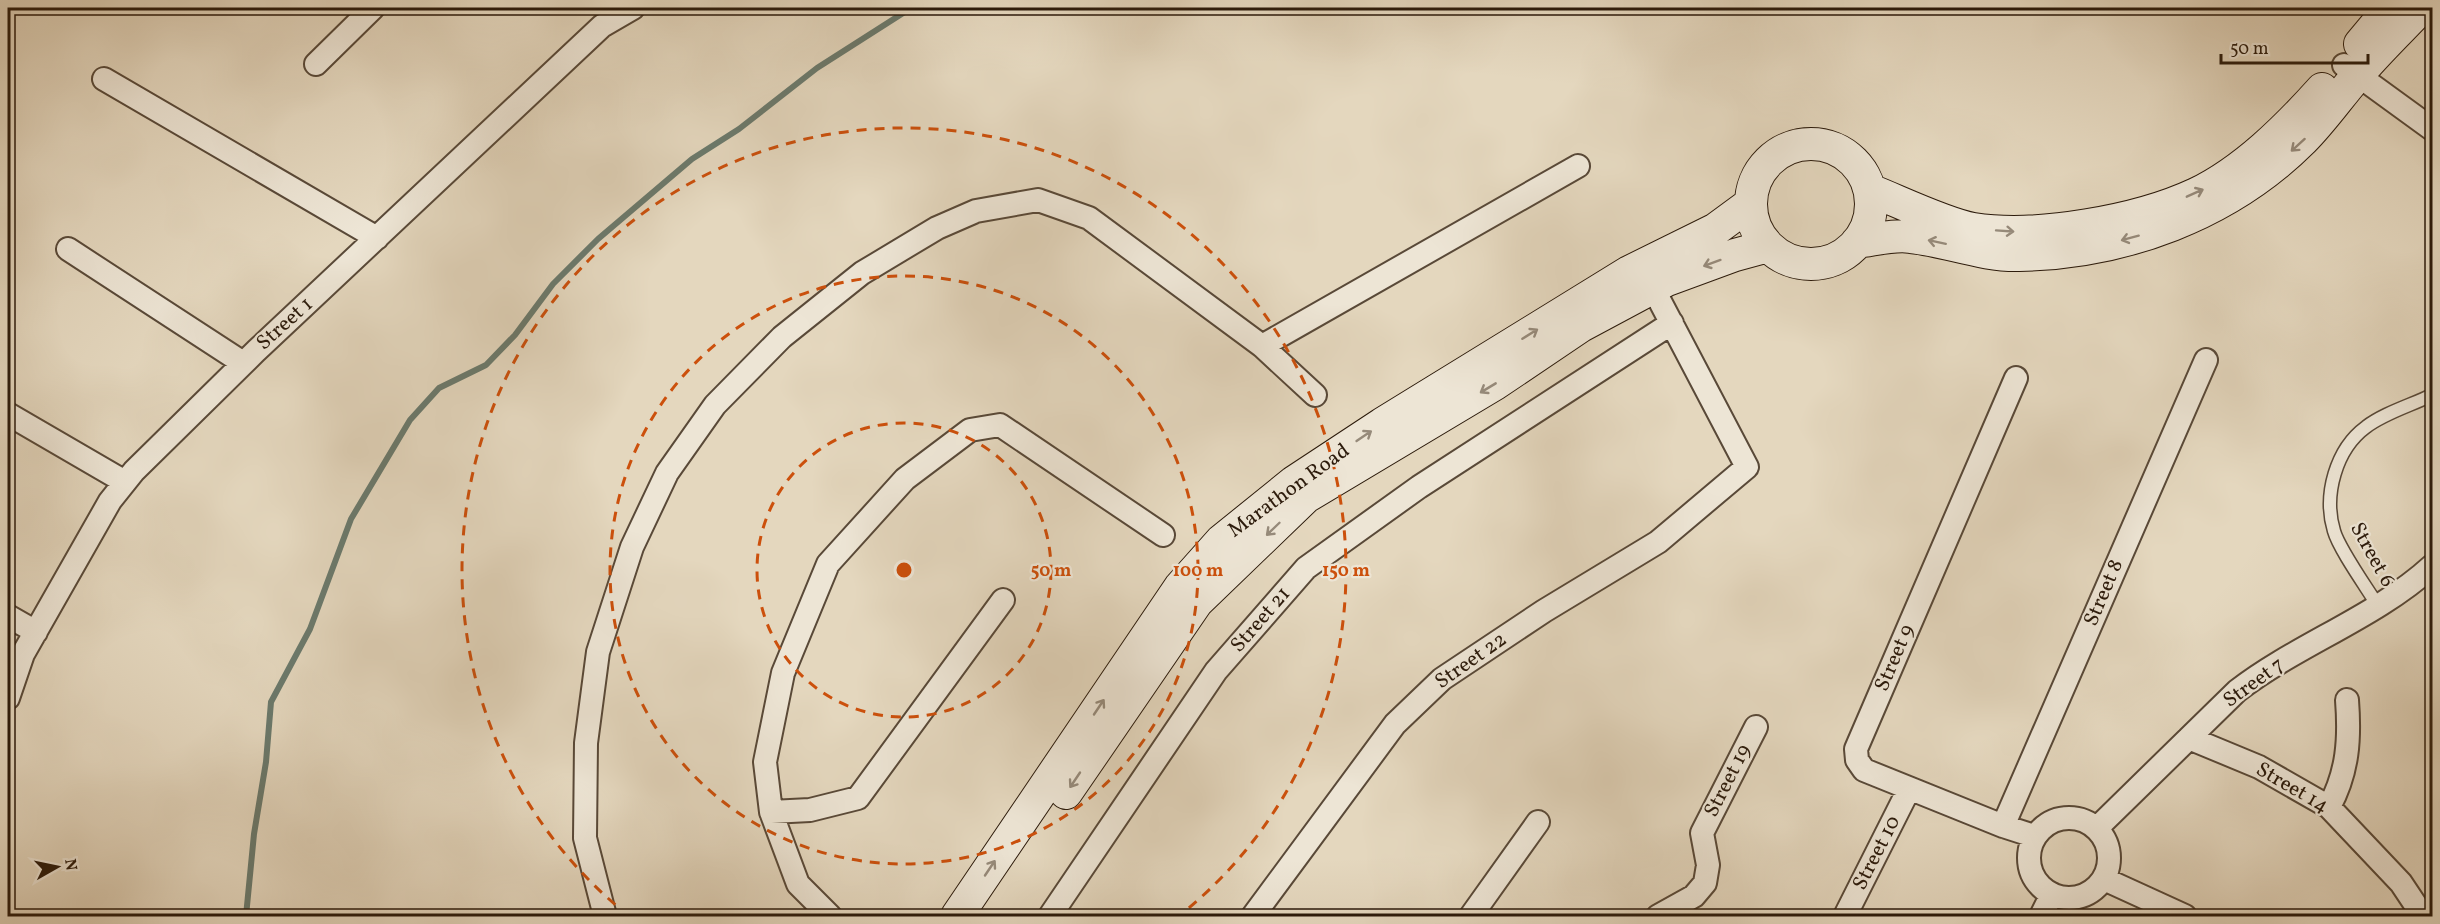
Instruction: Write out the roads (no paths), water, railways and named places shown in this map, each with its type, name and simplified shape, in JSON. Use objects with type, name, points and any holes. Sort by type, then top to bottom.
[{"type":"main road","points":[[1857,242],[1909,236],[2016,255],[2069,251],[2171,227],[2211,208],[2262,176],[2303,140],[2390,8]]},
{"type":"main road","points":[[1870,190],[1971,229],[2018,232],[2077,227],[2126,217],[2196,194],[2235,171],[2312,100],[2351,70],[2421,8]]},
{"type":"main road","points":[[1811,142],[1830,146],[1848,155],[1862,171],[1870,190],[1871,212],[1864,232],[1852,249],[1834,260],[1814,265],[1793,262],[1768,246],[1753,223],[1750,204],[1753,185],[1761,168],[1775,154],[1792,146],[1811,142]]},
{"type":"main road","name":"Marathon Road","points":[[957,916],[1180,587],[1221,541],[1294,482],[1382,424],[1629,272],[1716,229],[1750,204]]},
{"type":"main road","name":"Marathon Road","points":[[982,916],[1197,602],[1306,497],[1495,384],[1581,326],[1653,288],[1735,255],[1768,246]]},
{"type":"street","points":[[316,64],[373,8]]},
{"type":"street","name":"Street 1","points":[[8,698],[23,654],[110,501],[125,482],[176,427],[602,26],[633,8]]},
{"type":"street","points":[[2351,70],[2433,129]]},
{"type":"street","points":[[104,79],[377,238]]},
{"type":"street","points":[[1262,346],[1578,166]]},
{"type":"street","points":[[605,916],[585,838],[586,743],[598,652],[632,547],[667,473],[715,405],[783,337],[862,273],[937,228],[976,211],[1038,200],[1089,218],[1262,346],[1315,395]]},
{"type":"street","points":[[68,249],[243,363]]},
{"type":"street","points":[[1653,288],[1672,323]]},
{"type":"street","name":"Street 22","points":[[1253,916],[1395,724],[1442,679],[1544,611],[1658,542],[1747,467],[1672,323]]},
{"type":"street","name":"Street 21","points":[[1050,916],[1216,671],[1306,568],[1419,487],[1672,323]]},
{"type":"street","name":"Street 8","points":[[2003,826],[2206,360]]},
{"type":"street","name":"Street 9","points":[[2016,378],[1856,749],[1857,760],[1864,770],[2003,826],[2034,836]]},
{"type":"street","points":[[8,414],[125,482]]},
{"type":"street","points":[[830,916],[798,884],[771,812],[765,762],[783,673],[828,564],[905,479],[970,430],[1000,425],[1163,535]]},
{"type":"street","name":"Street 7","points":[[2097,828],[2256,676],[2378,606],[2433,566]]},
{"type":"street","points":[[771,812],[810,810],[858,798],[1003,600]]},
{"type":"street","points":[[8,616],[36,632]]},
{"type":"street","points":[[2329,807],[2341,786],[2348,758],[2347,700]]},
{"type":"street","name":"Street 19","points":[[1658,916],[1694,896],[1704,883],[1708,865],[1702,833],[1756,728]]},
{"type":"street","name":"Street 14","points":[[2189,738],[2259,767],[2329,807],[2401,883],[2423,916]]},
{"type":"street","name":"Street 10","points":[[1845,916],[1909,789]]},
{"type":"street","points":[[2064,817],[2082,818],[2097,828],[2107,843],[2110,861],[2104,879],[2094,890],[2081,897],[2066,898],[2052,894],[2038,884],[2030,869],[2029,852],[2034,836],[2047,823],[2064,817]]},
{"type":"street","points":[[1471,916],[1538,822]]},
{"type":"street","points":[[2104,879],[2185,916]]},
{"type":"street","points":[[2040,916],[2052,894]]},
{"type":"lane","name":"Street 6","points":[[2378,606],[2334,532],[2331,501],[2335,472],[2349,444],[2367,426],[2433,395]]},
{"type":"waterway","points":[[246,916],[254,834],[266,762],[271,702],[310,629],[351,519],[410,420],[439,388],[486,365],[515,335],[553,284],[598,239],[692,159],[739,129],[817,68],[911,8]]}]
